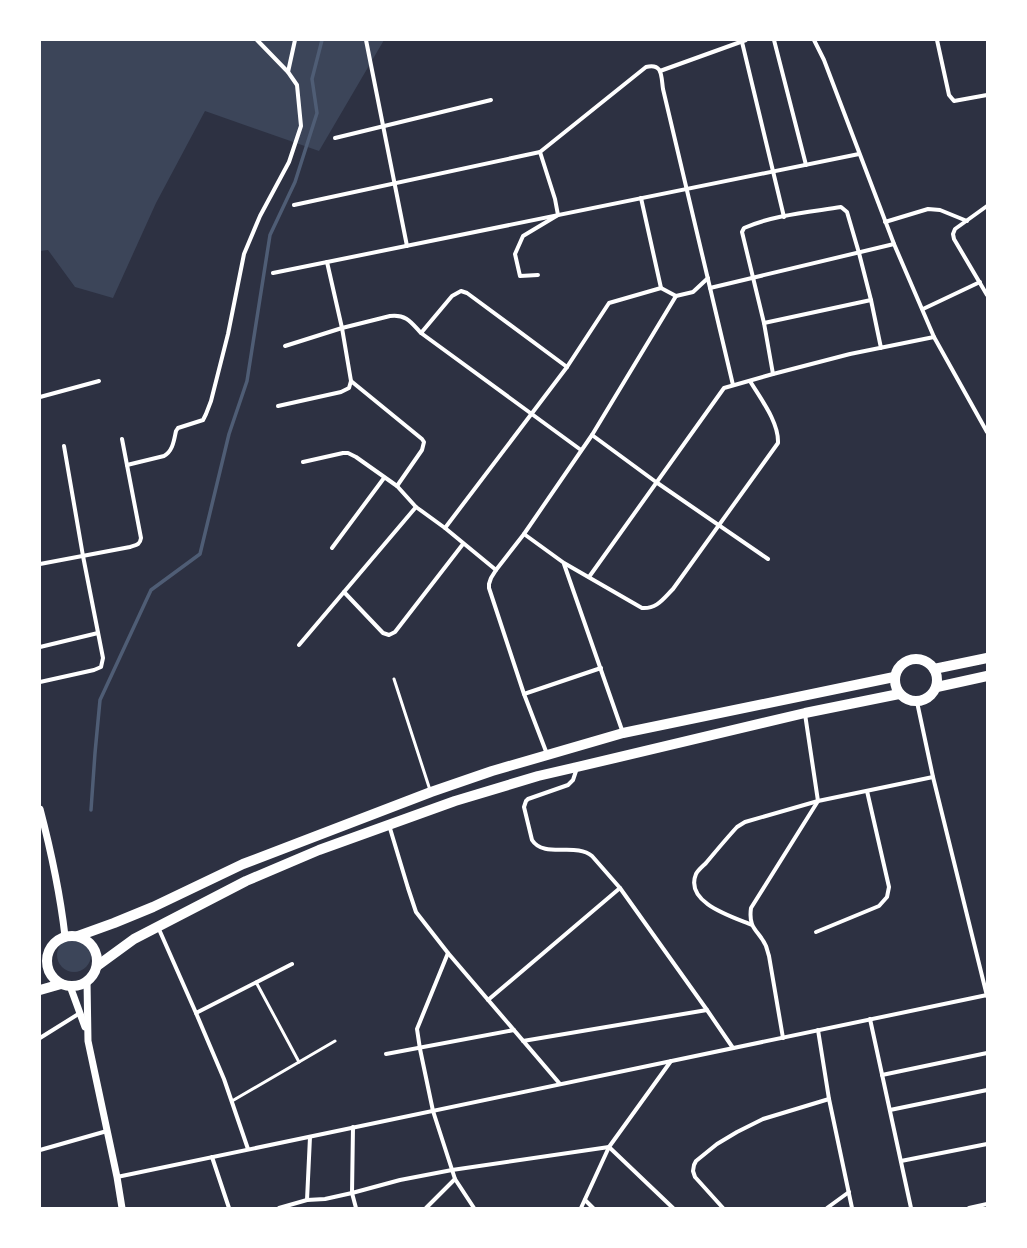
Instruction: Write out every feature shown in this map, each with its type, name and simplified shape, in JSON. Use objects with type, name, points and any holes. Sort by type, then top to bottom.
[{"type":"main road","points":[[934,669],[987,658]]},
{"type":"main road","points":[[914,659],[926,661],[934,669],[937,678],[936,687],[931,696],[927,699],[917,702],[907,700],[899,694],[895,686],[894,677],[899,667],[903,663],[914,659]]},
{"type":"main road","points":[[936,687],[987,676]]},
{"type":"main road","points":[[65,985],[54,979],[49,973],[47,965],[43,959],[58,939],[65,936],[78,936],[114,923],[153,907],[243,864],[431,792],[547,755],[623,733],[894,677]]},
{"type":"main road","points":[[97,966],[134,939],[246,881],[319,850],[455,801],[538,776],[805,713],[899,694]]},
{"type":"main road","points":[[40,990],[65,985],[76,986],[87,981],[95,972],[97,958],[95,951],[91,944],[78,936]]},
{"type":"street","points":[[127,465],[168,454],[171,451],[178,428],[203,420],[206,414],[228,334],[244,254],[260,216],[289,162],[301,126],[297,85],[288,72],[257,40]]},
{"type":"street","points":[[288,72],[295,40]]},
{"type":"street","points":[[366,40],[407,246]]},
{"type":"street","points":[[774,40],[806,165]]},
{"type":"street","points":[[814,40],[824,60],[885,222],[934,337],[987,432]]},
{"type":"street","points":[[937,40],[949,95],[954,101],[987,95]]},
{"type":"street","points":[[660,71],[744,41],[784,216]]},
{"type":"street","points":[[294,205],[540,152],[646,67],[653,66],[658,68],[660,71],[733,385]]},
{"type":"street","points":[[335,138],[491,100]]},
{"type":"street","points":[[540,152],[555,199],[558,215]]},
{"type":"street","points":[[273,273],[859,154]]},
{"type":"street","points":[[641,198],[661,288]]},
{"type":"street","points":[[987,206],[955,229],[953,234],[954,239],[987,295]]},
{"type":"street","points":[[773,374],[764,323],[742,232],[744,228],[751,225],[784,216],[841,207],[846,212],[859,253],[871,300],[880,348]]},
{"type":"street","points":[[885,222],[928,209],[940,210],[967,221]]},
{"type":"street","points":[[538,275],[520,276],[515,254],[523,236],[558,215]]},
{"type":"street","points":[[710,288],[894,244]]},
{"type":"street","points":[[278,406],[341,392],[349,388],[351,381],[342,328],[327,262]]},
{"type":"street","points":[[444,528],[532,414],[566,367],[609,302],[661,288],[676,296],[693,292],[708,278]]},
{"type":"street","points":[[923,309],[980,282]]},
{"type":"street","points":[[421,333],[452,296],[461,291],[467,292],[566,367]]},
{"type":"street","points":[[547,755],[524,694],[489,588],[489,584],[496,570],[524,534],[592,435],[676,296]]},
{"type":"street","points":[[764,323],[871,300]]},
{"type":"street","points":[[285,346],[342,328],[390,316],[397,315],[406,317],[421,333],[581,450]]},
{"type":"street","points":[[589,577],[724,388],[850,354],[934,337]]},
{"type":"street","points":[[40,397],[98,381]]},
{"type":"street","points":[[351,381],[424,442],[422,450],[397,486]]},
{"type":"street","points":[[524,534],[564,563],[642,608],[653,607],[673,589],[778,443],[778,435],[774,423],[750,381]]},
{"type":"street","points":[[592,435],[656,482],[768,559]]},
{"type":"street","points":[[40,564],[137,545],[140,541],[141,538],[122,439]]},
{"type":"street","points":[[40,682],[94,670],[101,667],[103,658],[83,556],[64,446]]},
{"type":"street","points":[[303,462],[343,453],[348,453],[356,457],[397,486],[416,507],[496,570]]},
{"type":"street","points":[[332,548],[384,478]]},
{"type":"street","points":[[299,645],[416,507]]},
{"type":"street","points":[[344,592],[383,633],[389,635],[394,632],[463,544]]},
{"type":"street","points":[[564,563],[623,733]]},
{"type":"street","points":[[40,647],[98,632]]},
{"type":"street","points":[[524,694],[601,668]]},
{"type":"street","points":[[117,1177],[987,995],[933,777],[917,702]]},
{"type":"street","points":[[783,1038],[766,945],[752,925],[750,917],[751,908],[818,800],[805,713]]},
{"type":"street","points":[[577,767],[573,780],[568,785],[526,801],[524,807],[530,835],[535,845],[540,848],[588,852],[600,864],[620,888],[733,1048]]},
{"type":"street","points":[[752,925],[716,910],[704,902],[694,885],[696,874],[737,827],[745,822],[818,800],[933,777]]},
{"type":"street","points":[[816,932],[878,906],[887,897],[889,887],[867,790]]},
{"type":"street","points":[[40,809],[47,834],[61,905],[65,936]]},
{"type":"street","points":[[390,825],[416,912],[448,953],[560,1084]]},
{"type":"street","points":[[40,838],[47,834]]},
{"type":"street","points":[[488,1000],[620,888]]},
{"type":"street","points":[[158,927],[224,1079],[248,1149]]},
{"type":"street","points":[[448,953],[417,1029],[433,1111],[455,1179],[474,1208]]},
{"type":"street","points":[[196,1013],[292,964]]},
{"type":"street","points":[[87,981],[88,1042],[117,1177],[122,1208]]},
{"type":"street","points":[[65,985],[80,1013],[87,1032]]},
{"type":"street","points":[[523,1041],[706,1010]]},
{"type":"street","points":[[40,1038],[80,1013]]},
{"type":"street","points":[[870,1019],[911,1208]]},
{"type":"street","points":[[386,1054],[420,1049],[514,1030]]},
{"type":"street","points":[[818,1030],[829,1099],[852,1208]]},
{"type":"street","points":[[882,1075],[987,1053]]},
{"type":"street","points":[[581,1208],[609,1147],[671,1061]]},
{"type":"street","points":[[890,1110],[987,1090]]},
{"type":"street","points":[[723,1208],[695,1177],[693,1171],[696,1161],[717,1144],[763,1119],[829,1099]]},
{"type":"street","points":[[353,1128],[352,1194],[356,1208]]},
{"type":"street","points":[[40,1150],[107,1131]]},
{"type":"street","points":[[307,1200],[310,1136]]},
{"type":"street","points":[[901,1161],[987,1144]]},
{"type":"street","points":[[279,1208],[307,1200],[325,1199],[352,1194],[400,1180],[452,1170],[609,1147]]},
{"type":"street","points":[[609,1147],[673,1208]]},
{"type":"street","points":[[212,1157],[229,1208]]},
{"type":"street","points":[[426,1208],[455,1179]]},
{"type":"street","points":[[827,1208],[849,1192]]},
{"type":"street","points":[[584,1200],[592,1208]]},
{"type":"street","points":[[969,1208],[987,1204]]},
{"type":"lane","points":[[394,679],[431,792]]},
{"type":"lane","points":[[256,982],[299,1062]]},
{"type":"lane","points":[[232,1101],[335,1041]]},
{"type":"shaded area","points":[[40,40],[384,40],[319,151],[205,111],[156,203],[113,298],[75,287],[48,250],[40,251]]},
{"type":"shaded area","points":[[77,938],[86,943],[90,948],[90,962],[86,967],[81,971],[71,972],[67,971],[58,962],[57,952],[58,948],[67,939]]},
{"type":"waterway","points":[[91,810],[100,700],[151,590],[200,554],[229,434],[247,381],[270,235],[295,182],[317,113],[312,79],[322,40]]}]
